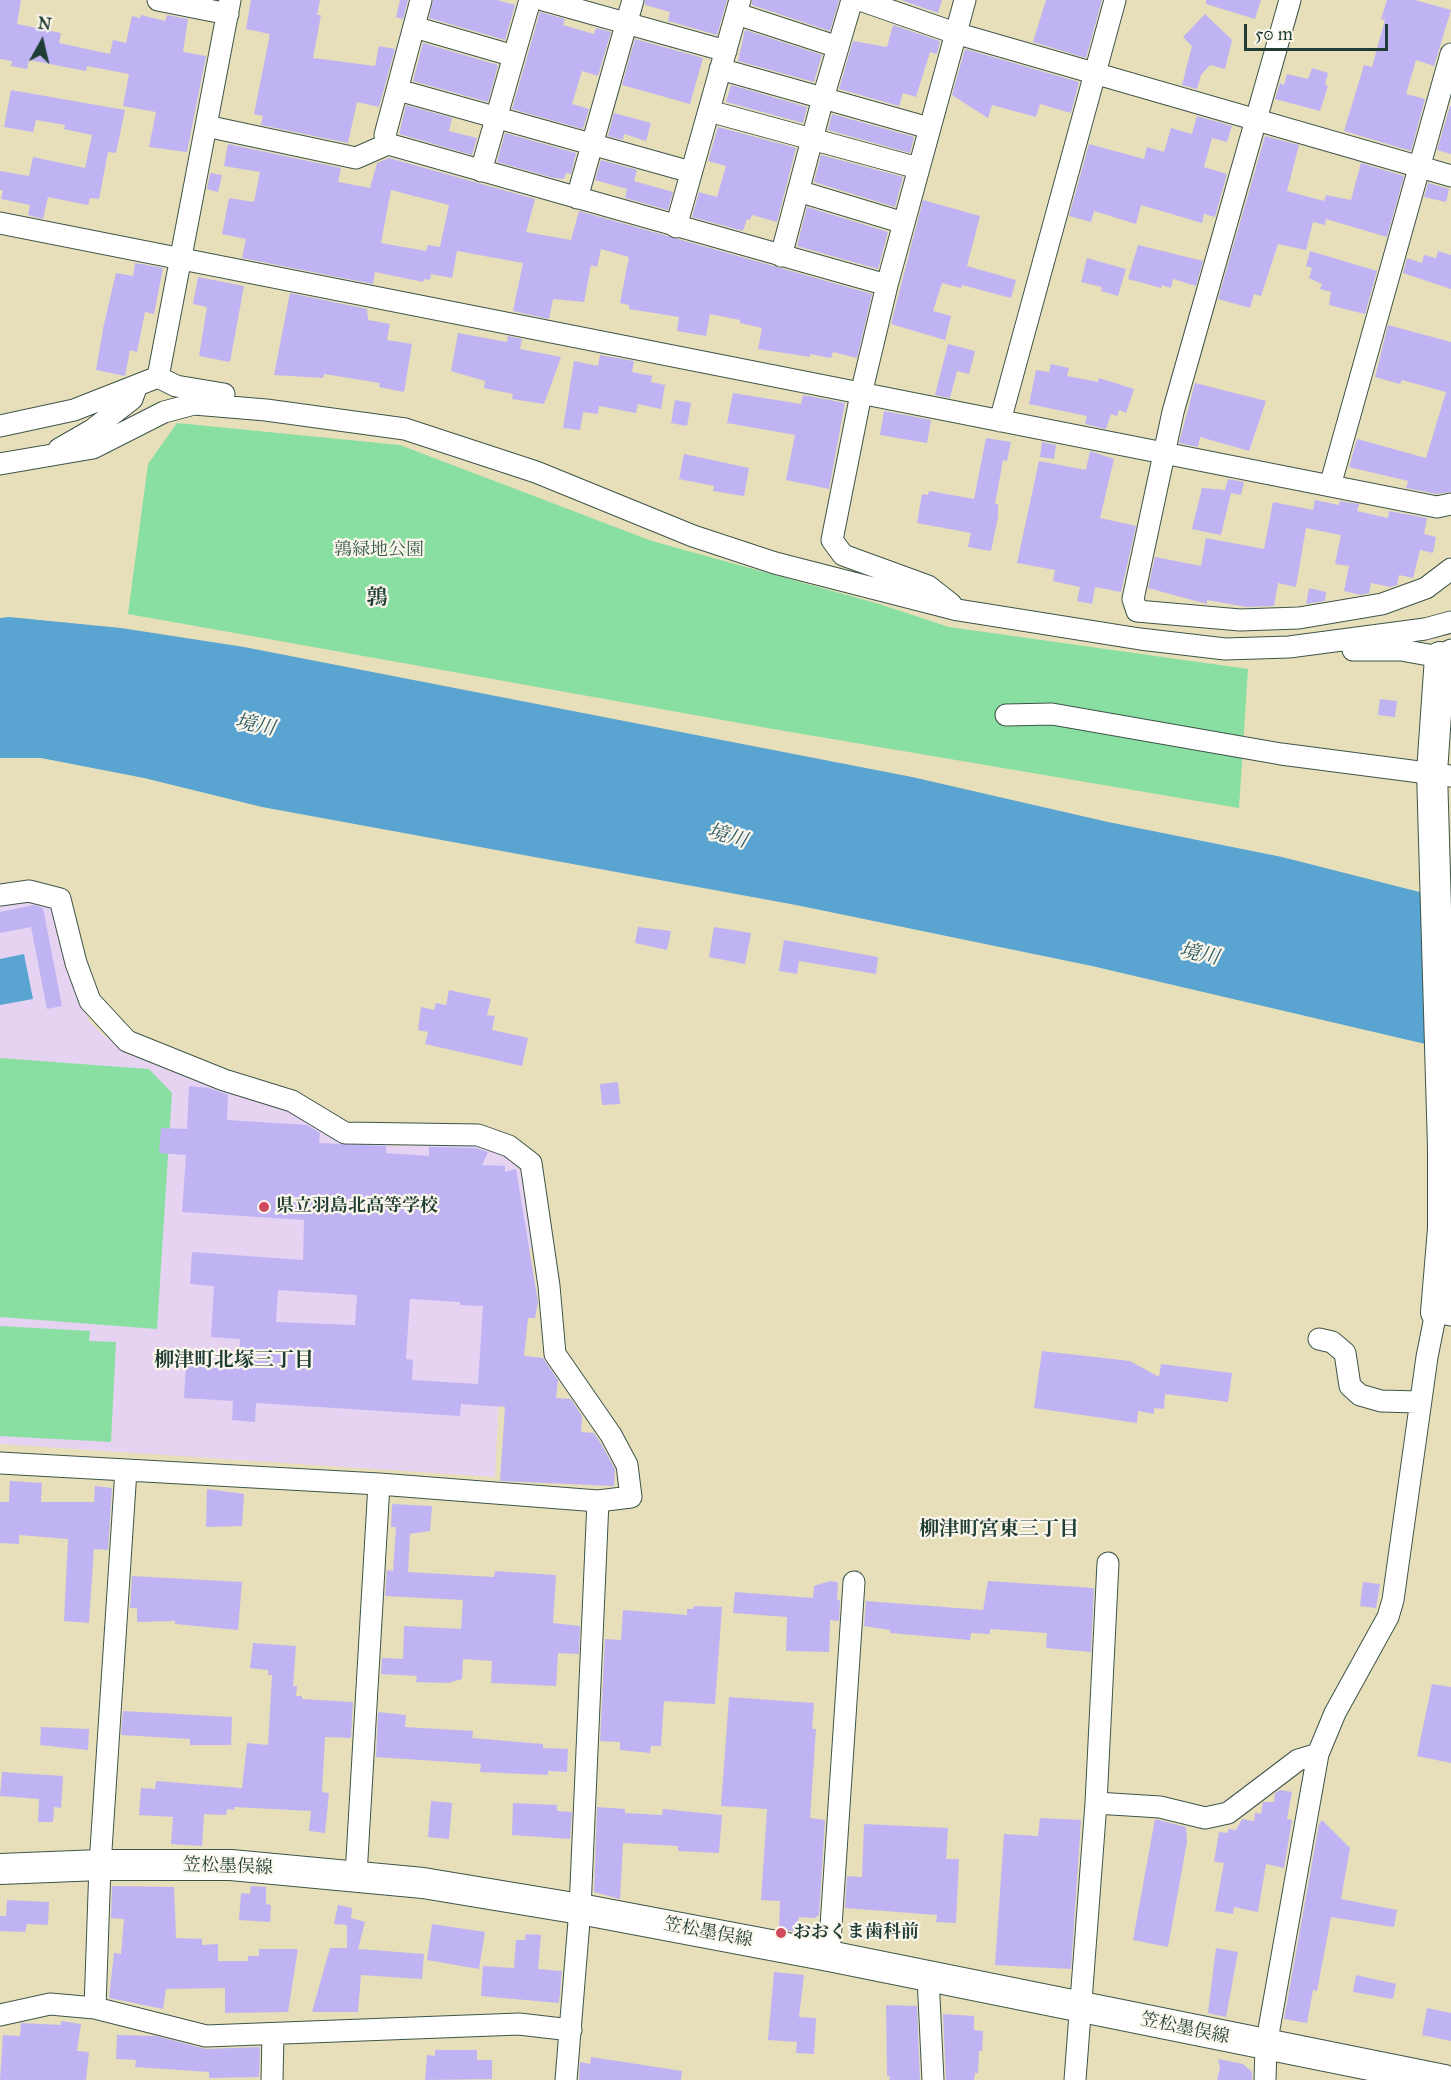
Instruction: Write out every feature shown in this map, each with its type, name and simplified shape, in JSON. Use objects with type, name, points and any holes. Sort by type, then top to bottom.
[{"type":"main road","points":[[1443,1313],[1441,1071],[1434,871],[1446,654]]},
{"type":"main road","name":"笠松墨俣線","points":[[0,1869],[100,1865],[231,1865],[423,1883],[580,1909],[829,1956],[1266,2046],[1444,2080]]},
{"type":"street","points":[[158,0],[229,7],[158,377]]},
{"type":"street","points":[[388,144],[385,135],[421,0]]},
{"type":"street","points":[[481,171],[530,0]]},
{"type":"street","points":[[543,0],[627,23],[823,98],[929,128]]},
{"type":"street","points":[[577,198],[633,0]]},
{"type":"street","points":[[781,256],[852,0]]},
{"type":"street","points":[[860,0],[955,33],[1451,176]]},
{"type":"street","points":[[958,610],[928,586],[843,555],[832,540],[861,394],[887,285],[965,0]]},
{"type":"street","points":[[1000,421],[1115,0]]},
{"type":"street","points":[[1290,0],[1164,453],[1133,599],[1137,611],[1240,620],[1299,618],[1382,604],[1426,588],[1451,571]]},
{"type":"street","points":[[676,226],[739,7],[838,47]]},
{"type":"street","points":[[414,27],[514,56]]},
{"type":"street","points":[[1330,486],[1451,54]]},
{"type":"street","points":[[398,90],[691,172]]},
{"type":"street","points":[[709,111],[918,168]]},
{"type":"street","points":[[206,126],[356,158],[388,144],[887,285]]},
{"type":"street","points":[[798,191],[903,223]]},
{"type":"street","points":[[0,223],[1437,507],[1451,504]]},
{"type":"street","points":[[0,426],[75,410],[136,388],[158,377]]},
{"type":"street","points":[[158,377],[176,386],[247,399],[266,410]]},
{"type":"street","points":[[49,457],[66,443],[92,430],[132,399],[136,388]]},
{"type":"street","points":[[0,464],[93,448],[164,412],[194,404],[266,410],[405,429],[536,472],[693,536],[776,563],[958,610],[1140,639],[1226,649],[1289,647],[1425,629],[1451,622]]},
{"type":"street","points":[[1335,641],[1439,593],[1451,571]]},
{"type":"street","points":[[1335,641],[1342,650],[1401,650],[1446,654]]},
{"type":"street","points":[[1006,715],[1052,714],[1281,754],[1441,774]]},
{"type":"street","points":[[0,895],[29,891],[60,899],[76,963],[90,1001],[127,1041],[224,1080],[292,1101],[345,1133],[478,1135],[509,1146],[531,1163],[549,1286],[555,1354],[611,1435],[627,1465],[631,1497],[598,1501],[379,1484],[0,1463]]},
{"type":"street","points":[[1265,2080],[1266,2046],[1318,1754],[1335,1713],[1388,1617],[1393,1600],[1418,1402],[1443,1313]]},
{"type":"street","points":[[1319,1339],[1332,1342],[1344,1353],[1350,1386],[1360,1395],[1381,1401],[1418,1402]]},
{"type":"street","points":[[95,2008],[100,1865],[126,1470]]},
{"type":"street","points":[[356,1875],[379,1484]]},
{"type":"street","points":[[566,2080],[580,1909],[598,1501]]},
{"type":"street","points":[[1075,2080],[1096,1803],[1108,1563]]},
{"type":"street","points":[[829,1956],[854,1581]]},
{"type":"street","points":[[1096,1803],[1160,1807],[1205,1818],[1228,1813],[1298,1760],[1318,1754]]},
{"type":"street","points":[[928,1977],[933,2080]]},
{"type":"street","points":[[0,2015],[50,2004],[95,2008],[206,2036],[384,2027],[519,2024],[571,2030]]},
{"type":"street","points":[[272,2080],[273,2034]]},
{"type":"shaded area","name":"県立羽島北高等学校","points":[[38,896],[58,908],[68,970],[89,1021],[105,1037],[251,1100],[294,1106],[343,1136],[394,1146],[476,1143],[498,1151],[519,1167],[538,1249],[506,1247],[495,1477],[0,1444],[0,901]]},
{"type":"green space","name":"鶉緑地公園","points":[[177,423],[400,445],[652,541],[876,603],[949,627],[1248,669],[1239,808],[773,729],[128,614],[148,464]]},
{"type":"green space","points":[[0,1058],[149,1069],[172,1093],[157,1329],[0,1317]]},
{"type":"green space","points":[[0,1326],[90,1331],[89,1341],[116,1342],[111,1442],[0,1436]]},
{"type":"water","name":"境川","points":[[0,618],[121,628],[244,647],[912,777],[1108,822],[1282,857],[1451,900],[1451,1050],[1092,966],[796,905],[262,807],[144,778],[41,758],[0,758]]},
{"type":"water","points":[[24,954],[33,999],[0,1005],[0,959]]},
{"type":"building","points":[[0,0],[21,0],[17,24],[61,33],[59,43],[110,54],[113,40],[126,43],[132,16],[140,18],[141,15],[165,21],[167,15],[188,19],[183,52],[206,56],[187,152],[149,147],[156,112],[123,106],[129,74],[87,66],[86,71],[29,60],[27,69],[11,66],[12,61],[0,59]]},
{"type":"building","points":[[251,0],[320,0],[317,15],[321,15],[313,58],[375,66],[379,46],[395,49],[379,107],[357,102],[348,143],[261,125],[263,116],[254,114],[270,34],[246,29]]},
{"type":"building","points":[[400,0],[408,0],[403,19],[396,17]]},
{"type":"building","points":[[433,0],[497,0],[515,5],[505,40],[429,18]]},
{"type":"building","points":[[645,0],[727,0],[717,35],[668,21],[670,12],[645,5]]},
{"type":"building","points":[[752,0],[839,0],[830,31],[752,5]]},
{"type":"building","points":[[901,0],[942,0],[938,13]]},
{"type":"building","points":[[1046,0],[1102,0],[1086,58],[1033,42]]},
{"type":"building","points":[[1206,0],[1261,0],[1255,19],[1206,4]]},
{"type":"building","points":[[1387,0],[1415,0],[1451,10],[1434,66],[1416,60],[1406,94],[1425,99],[1411,151],[1344,131],[1364,65],[1372,67],[1385,20],[1381,19]]},
{"type":"building","points":[[540,12],[565,19],[563,25],[594,34],[596,28],[611,32],[598,76],[582,71],[572,104],[589,109],[583,129],[512,109]]},
{"type":"building","points":[[1205,14],[1232,40],[1225,69],[1210,65],[1201,75],[1197,89],[1182,85],[1192,46],[1183,37]]},
{"type":"building","points":[[893,25],[940,41],[937,54],[930,52],[916,97],[903,93],[899,106],[839,89],[853,41],[887,47]]},
{"type":"building","points":[[745,30],[822,55],[814,82],[738,61]]},
{"type":"building","points":[[635,39],[703,58],[690,104],[622,85]]},
{"type":"building","points":[[423,43],[498,65],[488,102],[413,81]]},
{"type":"building","points":[[965,49],[1079,82],[1071,113],[1040,104],[1036,117],[992,105],[988,118],[952,95]]},
{"type":"building","points":[[1312,68],[1328,73],[1325,85],[1328,86],[1320,111],[1275,99],[1280,83],[1284,85],[1287,74],[1308,79]]},
{"type":"building","points":[[731,85],[807,107],[803,123],[726,102]]},
{"type":"building","points":[[11,90],[125,110],[116,153],[108,152],[99,199],[90,198],[88,205],[48,197],[43,219],[28,215],[30,205],[1,199],[3,190],[0,190],[0,171],[29,176],[33,157],[85,168],[92,135],[64,129],[65,125],[36,120],[33,132],[4,127]]},
{"type":"building","points":[[406,105],[452,118],[449,131],[477,138],[472,155],[399,134]]},
{"type":"building","points":[[1451,106],[1451,154],[1437,150]]},
{"type":"building","points":[[614,113],[651,123],[646,141],[624,134],[623,140],[608,136]]},
{"type":"building","points":[[832,114],[914,137],[910,153],[828,130]]},
{"type":"building","points":[[1197,116],[1232,126],[1227,142],[1212,138],[1204,167],[1227,174],[1215,217],[1204,214],[1202,223],[1141,205],[1136,224],[1094,211],[1091,222],[1069,216],[1089,144],[1144,159],[1147,147],[1164,152],[1171,128],[1192,134]]},
{"type":"building","points":[[718,127],[796,148],[777,222],[752,215],[750,220],[747,219],[743,231],[692,217],[699,192],[717,197],[726,166],[708,161]]},
{"type":"building","points":[[505,133],[576,153],[571,174],[566,173],[564,179],[554,178],[497,162]]},
{"type":"building","points":[[1265,136],[1299,145],[1287,191],[1324,201],[1326,195],[1351,200],[1361,163],[1404,176],[1387,237],[1326,219],[1325,225],[1313,222],[1306,250],[1278,244],[1261,296],[1254,294],[1250,308],[1218,299]]},
{"type":"building","points":[[228,144],[341,168],[338,182],[370,188],[377,163],[389,158],[535,199],[526,232],[571,240],[579,211],[872,294],[857,358],[833,352],[831,358],[758,349],[762,328],[740,323],[740,320],[710,314],[706,336],[677,331],[679,317],[629,309],[629,305],[620,303],[629,257],[601,249],[597,267],[591,265],[584,302],[553,299],[549,319],[513,311],[523,263],[457,251],[452,278],[431,274],[430,280],[424,279],[423,282],[375,272],[373,284],[242,258],[246,239],[222,234],[229,198],[254,202],[260,172],[224,166]],"holes":[[[391,190],[449,205],[440,247],[428,245],[426,251],[381,243]]]},
{"type":"building","points":[[821,155],[903,177],[895,207],[814,182]]},
{"type":"building","points":[[601,160],[637,170],[634,181],[673,192],[668,210],[625,198],[627,189],[595,180]]},
{"type":"building","points":[[210,173],[222,175],[218,192],[207,189]]},
{"type":"building","points":[[1428,183],[1449,189],[1446,202],[1424,197]]},
{"type":"building","points":[[923,200],[980,216],[967,266],[1016,280],[1011,298],[962,285],[961,288],[942,283],[933,311],[951,316],[945,340],[891,324]]},
{"type":"building","points":[[807,207],[888,232],[878,269],[797,246]]},
{"type":"building","points":[[1138,245],[1203,261],[1196,286],[1173,279],[1171,288],[1162,285],[1161,288],[1128,279]]},
{"type":"building","points":[[1310,251],[1377,271],[1365,314],[1329,305],[1331,292],[1320,289],[1322,284],[1309,278],[1312,268],[1306,266]]},
{"type":"building","points":[[1438,251],[1451,255],[1451,289],[1403,273],[1407,258],[1422,263],[1424,255],[1436,258]]},
{"type":"building","points":[[1087,258],[1126,269],[1118,296],[1101,291],[1102,287],[1081,282]]},
{"type":"building","points":[[135,263],[163,268],[154,314],[145,312],[137,352],[130,350],[125,376],[96,370],[116,273],[133,276]]},
{"type":"building","points":[[198,277],[244,286],[230,362],[199,356],[207,307],[193,304]]},
{"type":"building","points":[[290,293],[367,309],[368,320],[390,324],[387,340],[412,344],[404,392],[379,387],[380,383],[324,374],[323,378],[274,375]]},
{"type":"building","points":[[1388,325],[1451,342],[1451,492],[1437,494],[1406,488],[1408,481],[1349,467],[1357,439],[1426,458],[1446,392],[1402,380],[1400,384],[1375,377]]},
{"type":"building","points":[[458,333],[507,342],[508,336],[522,339],[520,349],[561,357],[544,404],[512,399],[513,394],[484,388],[485,381],[451,371]]},
{"type":"building","points":[[948,344],[975,351],[969,374],[957,371],[950,398],[935,395]]},
{"type":"building","points":[[600,355],[634,361],[632,372],[652,376],[651,382],[665,385],[661,409],[638,404],[636,413],[599,406],[598,414],[583,412],[580,430],[563,428],[574,361],[598,366]]},
{"type":"building","points":[[1051,364],[1069,368],[1067,376],[1098,382],[1099,378],[1134,389],[1126,413],[1119,410],[1117,416],[1111,414],[1106,429],[1085,424],[1087,416],[1029,404],[1036,370],[1049,372]]},
{"type":"building","points":[[1195,383],[1266,401],[1249,451],[1200,437],[1198,447],[1179,443]]},
{"type":"building","points":[[733,393],[801,404],[803,395],[845,403],[829,489],[786,480],[795,435],[727,423]]},
{"type":"building","points":[[675,400],[691,403],[687,426],[671,423]]},
{"type":"building","points":[[884,411],[931,420],[927,443],[880,435]]},
{"type":"building","points":[[986,438],[1011,442],[1007,461],[1003,460],[995,504],[998,504],[998,517],[991,551],[968,547],[971,533],[917,523],[922,494],[928,495],[929,491],[974,499]]},
{"type":"building","points":[[1042,442],[1056,445],[1054,459],[1040,457]]},
{"type":"building","points":[[1090,451],[1114,459],[1100,518],[1136,526],[1121,592],[1095,587],[1092,604],[1077,601],[1080,587],[1053,581],[1055,570],[1017,563],[1039,461],[1086,470]]},
{"type":"building","points":[[684,454],[749,468],[744,496],[713,491],[714,486],[679,479]]},
{"type":"building","points":[[1228,479],[1244,482],[1241,495],[1231,493],[1221,535],[1192,529],[1202,488],[1225,490]]},
{"type":"building","points":[[1315,500],[1339,505],[1340,501],[1359,504],[1357,511],[1388,518],[1389,511],[1427,518],[1424,534],[1436,537],[1433,553],[1420,550],[1413,578],[1399,575],[1397,585],[1391,587],[1371,583],[1369,593],[1361,595],[1344,591],[1349,566],[1335,564],[1341,535],[1306,528],[1296,587],[1278,583],[1274,606],[1247,607],[1207,600],[1207,604],[1148,588],[1155,557],[1201,566],[1206,538],[1264,549],[1273,502],[1313,510]]},
{"type":"building","points":[[1309,588],[1326,592],[1325,601],[1306,604]]},
{"type":"building","points":[[1380,699],[1397,701],[1395,717],[1378,715]]},
{"type":"building","points":[[34,905],[43,908],[62,1006],[47,1009],[31,927],[0,933],[0,912]]},
{"type":"building","points":[[638,927],[671,931],[667,950],[635,943]]},
{"type":"building","points":[[714,927],[751,933],[745,964],[709,957]]},
{"type":"building","points":[[784,940],[878,957],[876,974],[799,961],[797,974],[779,971]]},
{"type":"building","points":[[449,990],[491,999],[487,1015],[495,1016],[492,1030],[528,1038],[522,1066],[425,1044],[428,1032],[418,1030],[421,1007],[434,1010],[436,1003],[446,1005]]},
{"type":"building","points":[[618,1082],[620,1104],[602,1105],[600,1084]]},
{"type":"building","points":[[189,1086],[209,1088],[228,1095],[227,1120],[307,1125],[320,1133],[319,1143],[386,1146],[386,1153],[429,1156],[429,1147],[476,1148],[488,1152],[482,1165],[505,1166],[505,1172],[516,1169],[538,1302],[535,1318],[528,1318],[524,1356],[543,1358],[558,1380],[556,1398],[571,1399],[582,1416],[581,1432],[594,1433],[615,1469],[614,1486],[500,1481],[505,1407],[461,1404],[460,1416],[256,1403],[255,1422],[232,1420],[233,1401],[184,1398],[186,1366],[239,1369],[240,1339],[211,1337],[214,1286],[190,1284],[192,1252],[303,1260],[304,1220],[182,1212],[186,1155],[159,1153],[161,1128],[187,1129]],"holes":[[[278,1290],[357,1295],[355,1325],[276,1322]],[[410,1299],[483,1306],[478,1384],[412,1380],[413,1360],[406,1359]]]},
{"type":"building","points":[[1042,1351],[1130,1361],[1159,1377],[1161,1364],[1232,1373],[1228,1402],[1165,1394],[1164,1409],[1154,1408],[1154,1414],[1138,1411],[1137,1423],[1034,1408]]},
{"type":"building","points":[[10,1481],[42,1483],[41,1502],[94,1502],[95,1486],[112,1488],[108,1550],[94,1549],[89,1623],[64,1621],[68,1539],[19,1535],[19,1544],[0,1543],[0,1502],[9,1502]]},
{"type":"building","points":[[207,1489],[244,1494],[242,1526],[206,1527]]},
{"type":"building","points":[[392,1504],[432,1506],[430,1531],[410,1534],[408,1572],[494,1577],[495,1571],[556,1575],[553,1623],[580,1626],[579,1654],[558,1653],[556,1686],[491,1683],[492,1661],[463,1659],[462,1679],[448,1683],[416,1682],[417,1676],[381,1674],[382,1658],[403,1659],[404,1626],[461,1629],[463,1600],[385,1596],[387,1570],[393,1571],[396,1527],[391,1527]]},
{"type":"building","points":[[132,1576],[242,1582],[238,1630],[175,1624],[175,1621],[137,1622],[137,1608],[130,1608]]},
{"type":"building","points":[[830,1581],[838,1582],[837,1600],[840,1600],[839,1621],[830,1620],[829,1652],[786,1651],[787,1617],[733,1613],[735,1592],[813,1598],[814,1586]]},
{"type":"building","points":[[988,1581],[1094,1588],[1091,1652],[1046,1648],[1047,1633],[990,1629],[990,1634],[971,1633],[970,1640],[890,1633],[890,1630],[864,1626],[866,1601],[983,1610]]},
{"type":"building","points":[[1363,1582],[1380,1584],[1376,1608],[1360,1606]]},
{"type":"building","points":[[694,1606],[722,1607],[715,1704],[664,1701],[661,1746],[651,1746],[650,1753],[620,1750],[620,1742],[600,1741],[605,1639],[621,1640],[623,1610],[687,1615],[687,1609],[693,1609]]},
{"type":"building","points":[[253,1643],[296,1646],[293,1686],[297,1686],[296,1696],[302,1696],[302,1699],[353,1702],[351,1738],[325,1737],[322,1792],[329,1793],[325,1833],[309,1831],[311,1811],[234,1807],[234,1810],[227,1809],[226,1815],[204,1814],[202,1846],[171,1844],[173,1817],[139,1815],[141,1788],[155,1789],[156,1781],[242,1788],[247,1743],[268,1745],[272,1675],[268,1675],[268,1670],[250,1668]]},
{"type":"building","points":[[1432,1684],[1451,1687],[1451,1763],[1417,1756]]},
{"type":"building","points":[[729,1697],[814,1703],[812,1729],[816,1729],[810,1818],[825,1820],[819,1915],[815,1918],[799,1917],[797,1932],[779,1929],[780,1901],[761,1900],[767,1809],[721,1806]]},
{"type":"building","points":[[123,1711],[232,1717],[231,1745],[190,1745],[190,1739],[121,1735]]},
{"type":"building","points":[[378,1712],[406,1715],[405,1727],[473,1731],[472,1738],[543,1744],[543,1748],[568,1749],[567,1772],[548,1771],[548,1775],[480,1772],[481,1764],[376,1757]]},
{"type":"building","points":[[41,1727],[89,1729],[88,1750],[40,1745]]},
{"type":"building","points":[[2,1772],[63,1776],[61,1808],[54,1807],[53,1822],[38,1822],[39,1799],[0,1796]]},
{"type":"building","points":[[1280,1790],[1292,1792],[1287,1819],[1292,1820],[1284,1868],[1266,1864],[1258,1912],[1234,1907],[1233,1914],[1215,1911],[1224,1863],[1214,1862],[1219,1832],[1228,1833],[1228,1829],[1236,1830],[1242,1819],[1254,1821],[1255,1813],[1261,1814],[1263,1802],[1274,1802],[1275,1793]]},
{"type":"building","points":[[431,1801],[452,1803],[449,1839],[428,1837]]},
{"type":"building","points":[[513,1803],[557,1805],[557,1811],[572,1812],[570,1839],[512,1835]]},
{"type":"building","points":[[597,1807],[625,1809],[625,1813],[662,1815],[663,1809],[722,1815],[719,1853],[678,1851],[678,1846],[623,1843],[620,1899],[594,1892]]},
{"type":"building","points":[[1040,1818],[1081,1820],[1071,1969],[995,1965],[1004,1834],[1038,1836]]},
{"type":"building","points":[[1155,1819],[1186,1827],[1187,1842],[1168,1947],[1133,1940]]},
{"type":"building","points":[[1322,1820],[1350,1848],[1341,1899],[1397,1910],[1394,1927],[1331,1917],[1317,1991],[1313,1990],[1307,2023],[1284,2019],[1319,1824]]},
{"type":"building","points":[[864,1824],[948,1828],[946,1859],[959,1859],[956,1923],[936,1922],[937,1915],[845,1908],[847,1876],[862,1877]]},
{"type":"building","points":[[112,1886],[174,1887],[176,1938],[202,1939],[202,1945],[218,1944],[218,1961],[248,1961],[248,1956],[259,1956],[259,1949],[298,1949],[288,2012],[225,2013],[225,1988],[166,1989],[163,2009],[109,1998],[114,1953],[121,1954],[124,1919],[111,1918]]},
{"type":"building","points":[[251,1886],[266,1887],[266,1904],[271,1905],[270,1922],[239,1920],[241,1893],[250,1894]]},
{"type":"building","points":[[7,1900],[49,1902],[48,1925],[27,1924],[25,1932],[0,1931],[0,1916],[6,1916]]},
{"type":"building","points":[[338,1905],[352,1908],[351,1918],[365,1922],[358,1949],[424,1954],[422,1979],[361,1975],[358,2012],[312,2012],[330,1948],[347,1948],[347,1925],[334,1924]]},
{"type":"building","points":[[432,1924],[485,1932],[479,1969],[427,1960]]},
{"type":"building","points":[[526,1934],[541,1935],[538,1969],[562,1971],[559,2003],[481,1996],[483,1966],[514,1968],[516,1940],[525,1940]]},
{"type":"building","points":[[1216,1948],[1238,1952],[1226,2017],[1208,2013]]},
{"type":"building","points":[[774,1972],[804,1975],[799,2017],[816,2018],[814,2054],[796,2053],[797,2042],[768,2040]]},
{"type":"building","points":[[1356,1975],[1396,1984],[1393,1999],[1353,1992]]},
{"type":"building","points":[[886,2005],[917,2006],[920,2080],[889,2080],[890,2076],[887,2076]]},
{"type":"building","points":[[1427,2008],[1451,2013],[1451,2041],[1422,2035]]},
{"type":"building","points":[[943,2014],[974,2016],[974,2030],[983,2031],[978,2073],[975,2073],[974,2080],[946,2080]]},
{"type":"building","points":[[61,2021],[81,2024],[77,2051],[89,2052],[86,2080],[0,2080],[3,2035],[20,2036],[21,2023],[61,2025]]},
{"type":"building","points":[[117,2035],[156,2036],[206,2049],[260,2047],[259,2077],[209,2078],[209,2072],[135,2067],[136,2060],[116,2059]]},
{"type":"building","points":[[435,2050],[477,2050],[477,2060],[492,2060],[492,2079],[425,2080],[427,2055],[435,2056]]},
{"type":"building","points":[[591,2057],[682,2071],[681,2080],[579,2080],[580,2062],[590,2064]]},
{"type":"building","points":[[1218,2059],[1243,2064],[1252,2072],[1252,2080],[1217,2080],[1220,2067]]},
{"type":"place","name":"県立羽島北高等学校","points":[[264,1207]]},
{"type":"place","name":"おおくま歯科前","points":[[781,1933]]},
{"type":"district","name":"鶉","points":[[377,599]]},
{"type":"district","name":"柳津町北塚三丁目","points":[[234,1361]]},
{"type":"district","name":"柳津町宮東三丁目","points":[[999,1530]]}]
